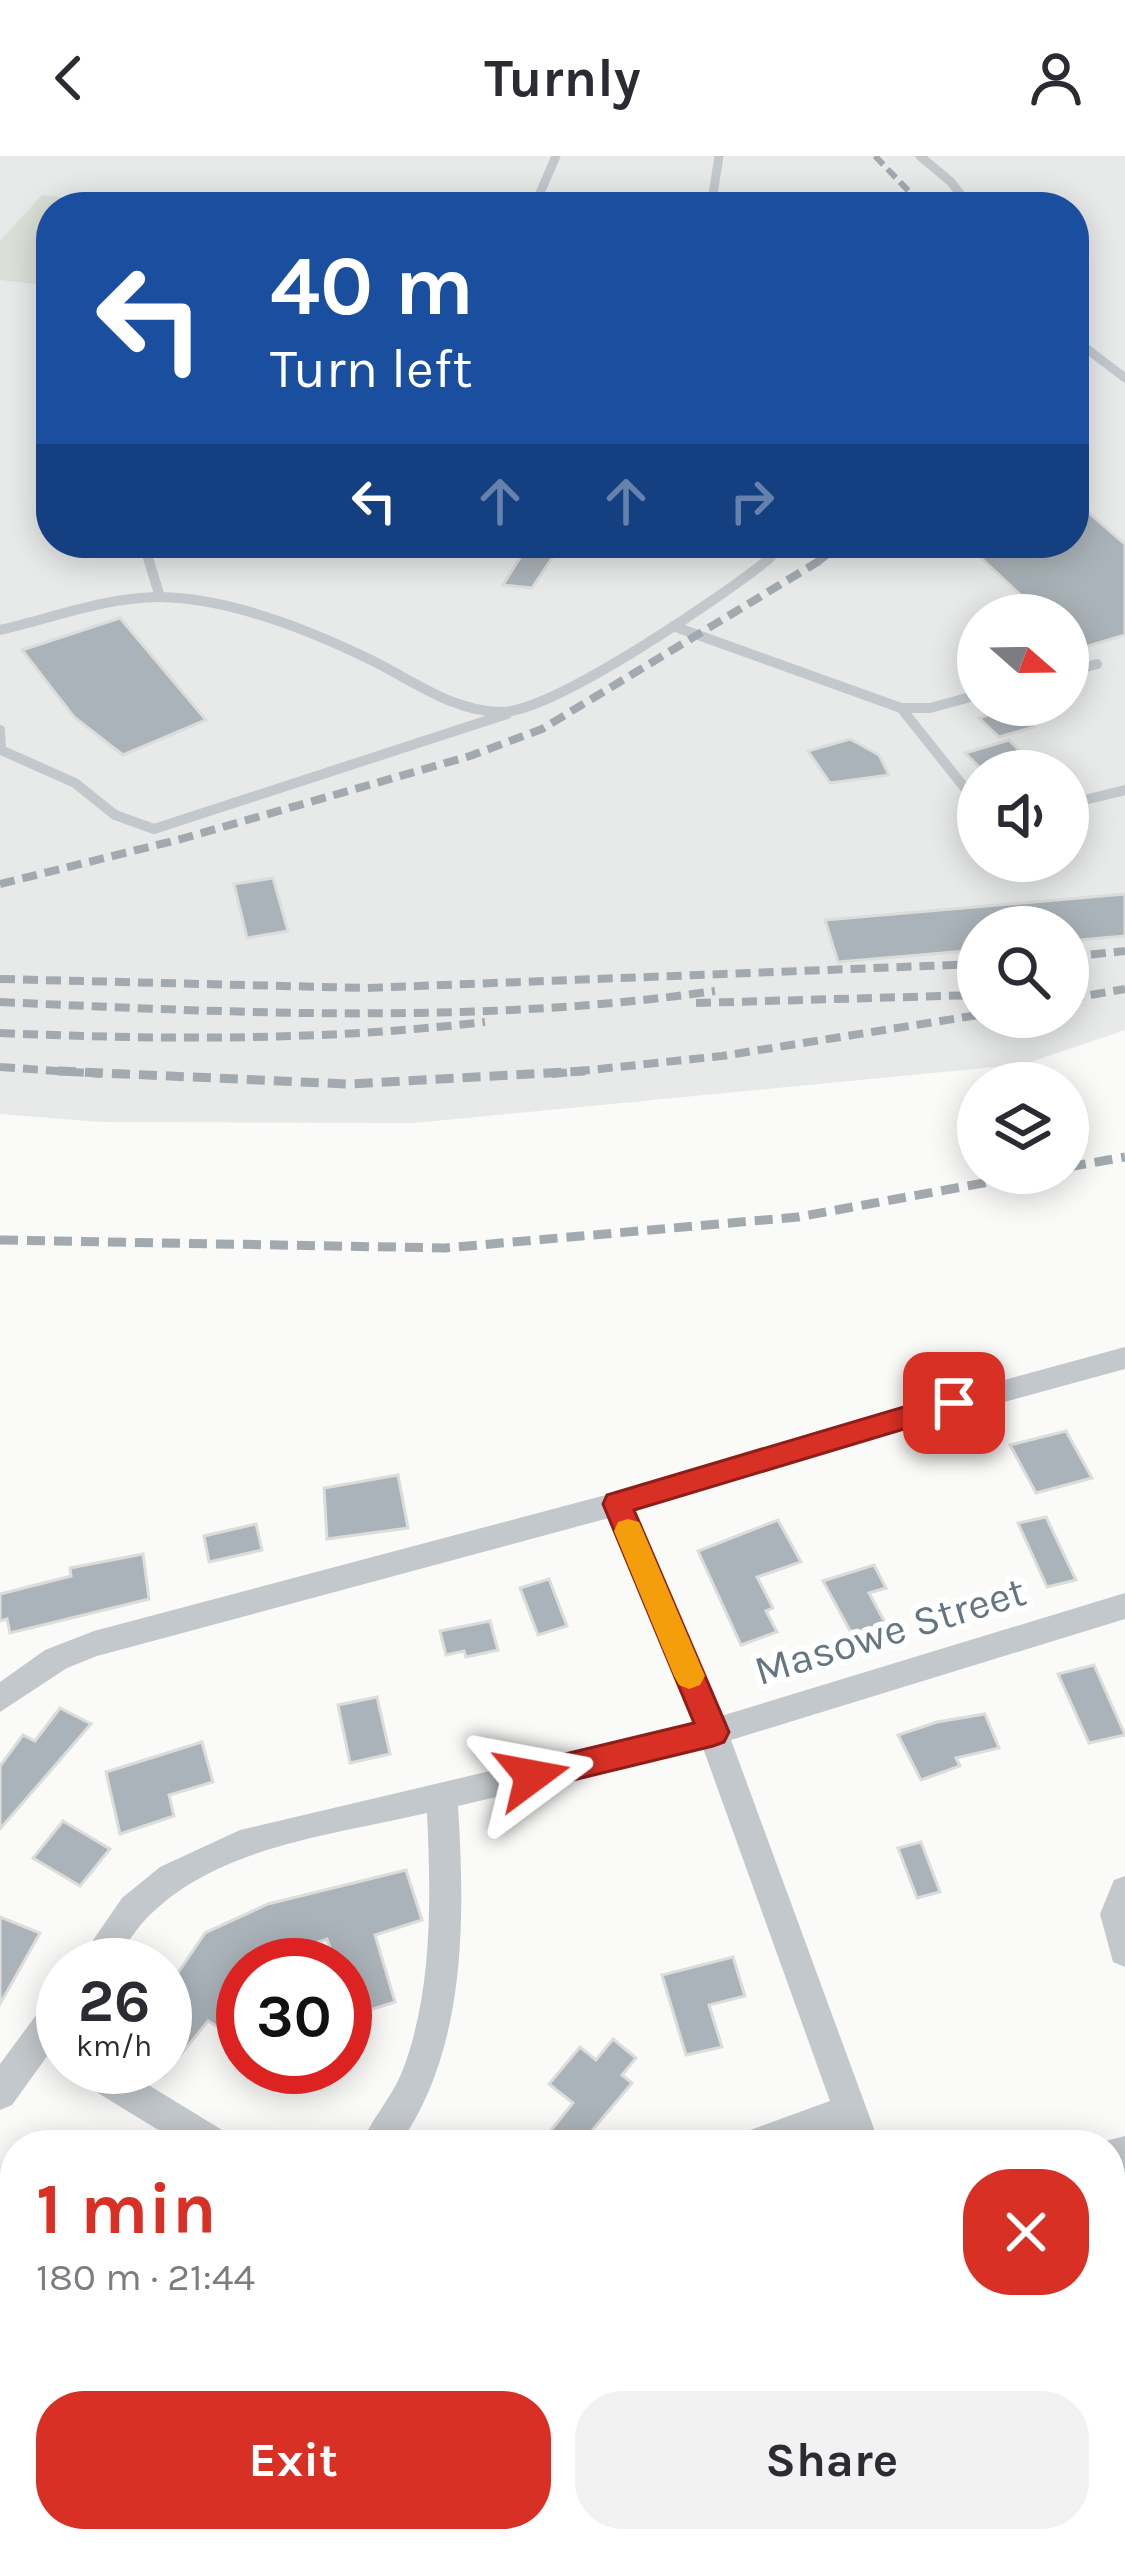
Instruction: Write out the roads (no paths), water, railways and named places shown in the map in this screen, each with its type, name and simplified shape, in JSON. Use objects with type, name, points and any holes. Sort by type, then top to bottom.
[{"type":"street","points":[[0,1700],[56,1659],[94,1644],[617,1504],[835,1437],[1125,1358]]},
{"type":"street","points":[[617,1504],[713,1732],[858,2130]]},
{"type":"street","name":"Masowe Street","points":[[113,1938],[134,1909],[171,1878],[208,1858],[308,1824],[442,1798],[713,1732],[1125,1606]]},
{"type":"street","points":[[389,2130],[406,2106],[428,2041],[442,1930],[442,1798]]},
{"type":"street","points":[[1125,1891],[1117,1914],[1125,1951]]},
{"type":"street","points":[[0,2093],[36,2059]]},
{"type":"street","points":[[131,2094],[190,2130]]},
{"type":"street","points":[[789,2130],[852,2110]]},
{"type":"lane","points":[[539,192],[556,156]]},
{"type":"lane","points":[[713,192],[719,156]]},
{"type":"lane","points":[[920,156],[959,192]]},
{"type":"lane","points":[[1089,350],[1125,378]]},
{"type":"lane","points":[[148,558],[160,597]]},
{"type":"lane","points":[[0,730],[1,750],[75,783],[115,815],[154,830],[512,712],[673,626],[768,558]]},
{"type":"lane","points":[[0,630],[160,597],[220,607],[355,652],[455,706],[512,712]]},
{"type":"lane","points":[[673,626],[901,708],[957,700]]},
{"type":"lane","points":[[1089,666],[1097,664]]},
{"type":"lane","points":[[901,708],[957,778]]},
{"type":"lane","points":[[1089,799],[1125,790]]},
{"type":"railway","points":[[875,156],[910,192]]},
{"type":"railway","points":[[0,884],[181,839],[470,756],[542,729],[824,558]]},
{"type":"railway","points":[[820,561],[824,558]]},
{"type":"railway","points":[[1089,955],[1125,951]]},
{"type":"railway","points":[[0,979],[367,988],[957,965]]},
{"type":"railway","points":[[1089,995],[1125,989]]},
{"type":"railway","points":[[0,1002],[268,1012],[448,1012],[627,1002],[715,991]]},
{"type":"railway","points":[[696,1003],[957,996]]},
{"type":"railway","points":[[575,1072],[722,1056],[957,1018]]},
{"type":"railway","points":[[0,1033],[242,1037],[485,1022]]},
{"type":"railway","points":[[0,1067],[101,1074]]},
{"type":"railway","points":[[58,1071],[348,1084],[575,1072]]},
{"type":"railway","points":[[575,1072],[585,1071]]},
{"type":"railway","points":[[552,1074],[575,1072]]},
{"type":"railway","points":[[1089,1163],[1125,1157]]},
{"type":"railway","points":[[0,1240],[445,1248],[798,1217],[957,1188]]}]
